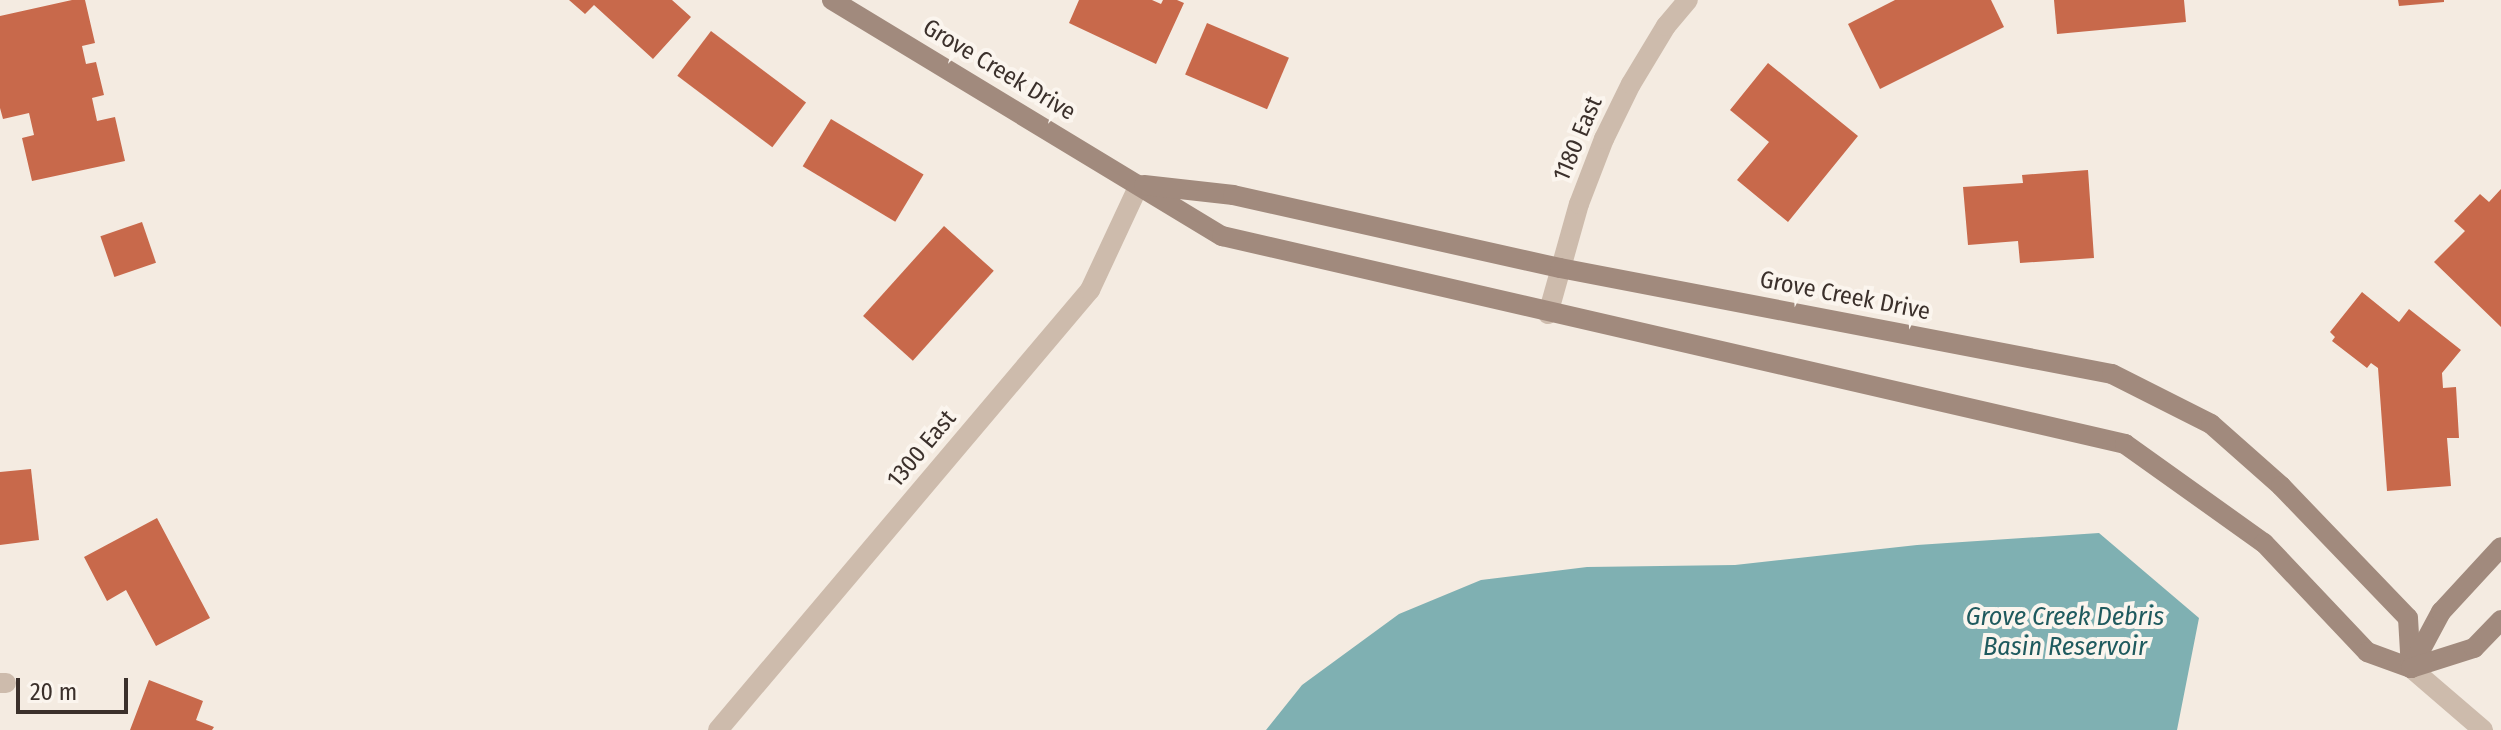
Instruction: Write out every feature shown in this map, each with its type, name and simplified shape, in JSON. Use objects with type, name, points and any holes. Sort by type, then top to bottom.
[{"type":"street","name":"Grove Creek Drive","points":[[832,0],[1222,236],[1548,314],[2125,444],[2264,543],[2367,652],[2411,668],[2483,730]]},
{"type":"street","name":"1180 East","points":[[1548,314],[1579,204],[1624,98],[1666,26],[1688,0]]},
{"type":"street","name":"Grove Creek Drive","points":[[1139,185],[1233,195],[1560,268],[2112,374],[2211,424],[2281,486],[2408,618],[2411,668]]},
{"type":"street","name":"1300 East","points":[[718,730],[1090,290],[1139,185]]},
{"type":"street","points":[[2411,668],[2441,612],[2501,547]]},
{"type":"street","points":[[2411,668],[2474,648],[2501,620]]},
{"type":"water","name":"Grove Creek Debris Basin Reservoir","points":[[2099,533],[2199,618],[2177,730],[1266,730],[1302,685],[1399,614],[1481,580],[1587,567],[1735,565],[1917,545]]},
{"type":"building","points":[[72,0],[85,0],[95,43],[82,46],[86,64],[96,62],[104,95],[92,98],[97,121],[115,117],[125,161],[32,181],[22,138],[34,135],[29,113],[3,119],[0,108],[0,16]]},
{"type":"building","points":[[569,0],[672,0],[691,17],[653,59],[594,5],[585,14]]},
{"type":"building","points":[[1079,0],[1152,0],[1161,4],[1163,0],[1177,0],[1184,3],[1156,64],[1069,23]]},
{"type":"building","points":[[1895,0],[1991,0],[2004,27],[1880,89],[1848,24]]},
{"type":"building","points":[[2054,0],[2184,0],[2186,22],[2057,34]]},
{"type":"building","points":[[2398,0],[2444,0],[2444,2],[2399,6]]},
{"type":"building","points":[[1207,23],[1289,58],[1267,109],[1185,75]]},
{"type":"building","points":[[711,31],[806,103],[772,147],[677,76]]},
{"type":"building","points":[[1768,63],[1858,136],[1788,222],[1737,180],[1769,142],[1730,110]]},
{"type":"building","points":[[831,119],[924,175],[895,222],[803,166]]},
{"type":"building","points":[[2088,170],[2094,258],[2020,263],[2018,241],[1968,245],[1963,187],[2023,183],[2022,175]]},
{"type":"building","points":[[2501,189],[2501,327],[2434,262],[2465,231],[2454,221],[2480,194],[2489,202]]},
{"type":"building","points":[[142,222],[156,263],[114,277],[100,236]]},
{"type":"building","points":[[944,226],[994,271],[913,361],[863,316]]},
{"type":"building","points":[[2362,292],[2399,322],[2409,309],[2461,350],[2442,373],[2443,388],[2456,387],[2459,438],[2447,438],[2451,486],[2387,491],[2378,368],[2371,363],[2367,368],[2332,341],[2335,337],[2330,332]]},
{"type":"building","points":[[31,469],[39,540],[0,545],[0,472]]},
{"type":"building","points":[[157,518],[210,618],[156,646],[126,590],[107,601],[84,557]]},
{"type":"building","points":[[149,680],[203,701],[196,720],[214,727],[212,730],[130,730]]}]
